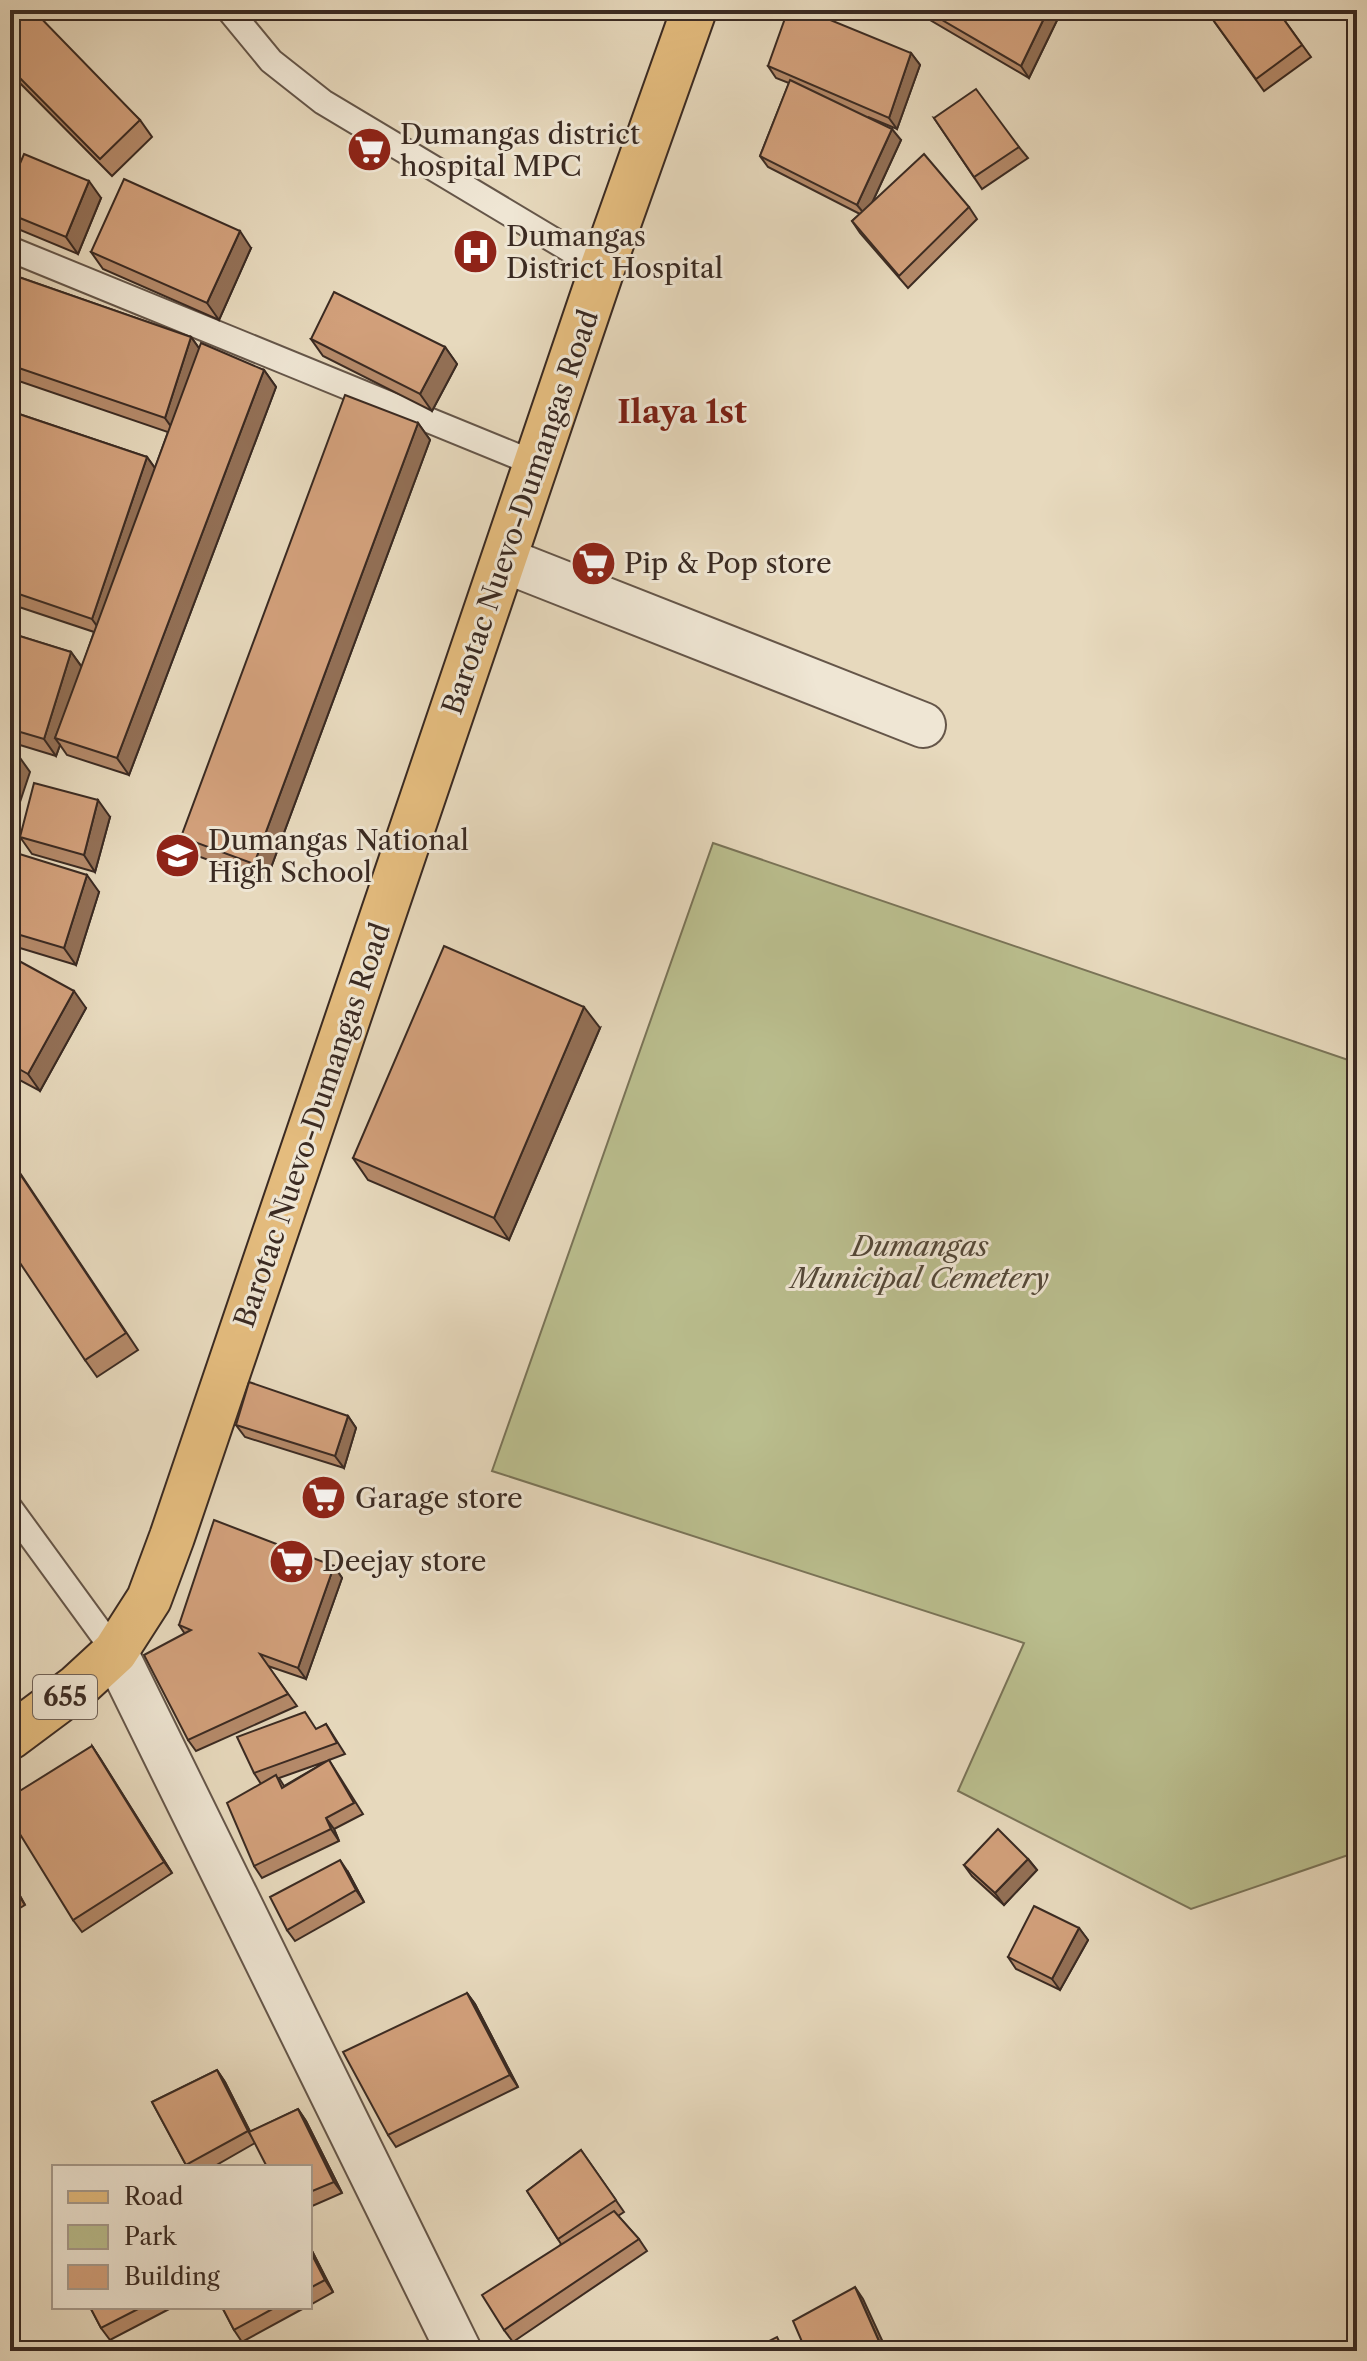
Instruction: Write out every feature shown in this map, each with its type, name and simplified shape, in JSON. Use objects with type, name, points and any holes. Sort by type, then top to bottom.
[{"type":"main road","name":"Barotac Nuevo-Dumangas Road","points":[[10,1737],[77,1687],[115,1652],[149,1599],[602,269],[694,10]]},
{"type":"street","points":[[504,560],[923,725]]},
{"type":"street","points":[[115,1652],[459,2351]]},
{"type":"lane","points":[[229,10],[271,61],[323,102],[602,269]]},
{"type":"lane","points":[[10,249],[536,464]]},
{"type":"lane","points":[[10,1508],[115,1652]]},
{"type":"green space","name":"Dumangas Municipal Cemetery","points":[[713,843],[1357,1063],[1357,1852],[1191,1909],[958,1791],[1024,1643],[492,1471]]},
{"type":"building","points":[[25,10],[33,10],[140,120],[100,159],[10,68],[10,24]]},
{"type":"building","points":[[788,10],[806,10],[911,53],[889,118],[768,66]]},
{"type":"building","points":[[925,10],[1048,10],[1021,66]]},
{"type":"building","points":[[1206,10],[1277,10],[1302,45],[1256,79]]},
{"type":"building","points":[[790,80],[892,129],[857,205],[760,156]]},
{"type":"building","points":[[976,89],[1019,147],[974,177],[934,118]]},
{"type":"building","points":[[24,154],[89,181],[66,237],[10,214],[10,187]]},
{"type":"building","points":[[924,154],[969,207],[899,276],[852,221]]},
{"type":"building","points":[[124,179],[240,231],[207,303],[91,252]]},
{"type":"building","points":[[10,274],[191,337],[165,418],[10,365]]},
{"type":"building","points":[[334,292],[445,347],[420,394],[311,339]]},
{"type":"building","points":[[201,343],[264,370],[117,758],[55,738]]},
{"type":"building","points":[[345,395],[418,423],[254,864],[181,837]]},
{"type":"building","points":[[10,411],[147,457],[92,619],[10,591]]},
{"type":"building","points":[[10,633],[71,652],[44,739],[10,729]]},
{"type":"building","points":[[10,752],[18,755],[10,779]]},
{"type":"building","points":[[34,783],[98,800],[84,855],[20,837]]},
{"type":"building","points":[[13,852],[87,875],[64,948],[10,932],[10,862]]},
{"type":"building","points":[[444,946],[584,1007],[494,1218],[353,1158]]},
{"type":"building","points":[[10,956],[74,991],[28,1074],[10,1064]]},
{"type":"building","points":[[10,1159],[126,1333],[85,1360],[10,1248]]},
{"type":"building","points":[[249,1382],[348,1416],[335,1456],[236,1425]]},
{"type":"building","points":[[214,1520],[334,1566],[298,1668],[260,1654],[288,1694],[188,1740],[144,1655],[191,1630],[179,1625]]},
{"type":"building","points":[[305,1712],[316,1729],[326,1724],[337,1743],[254,1773],[237,1737]]},
{"type":"building","points":[[92,1746],[164,1862],[73,1920],[10,1818],[10,1797]]},
{"type":"building","points":[[329,1760],[354,1803],[326,1818],[331,1829],[254,1866],[227,1803],[276,1775],[282,1788]]},
{"type":"building","points":[[998,1829],[1028,1859],[995,1893],[964,1865]]},
{"type":"building","points":[[340,1860],[356,1890],[287,1930],[270,1897]]},
{"type":"building","points":[[10,1881],[17,1893],[10,1897]]},
{"type":"building","points":[[1034,1906],[1079,1928],[1052,1979],[1008,1957]]},
{"type":"building","points":[[467,1993],[510,2075],[388,2135],[343,2052]]},
{"type":"building","points":[[217,2070],[248,2131],[186,2165],[152,2102]]},
{"type":"building","points":[[298,2109],[334,2182],[312,2191],[312,2165],[266,2165],[249,2132]]},
{"type":"building","points":[[581,2150],[616,2200],[558,2239],[527,2191]]},
{"type":"building","points":[[614,2211],[639,2239],[504,2330],[482,2295]]},
{"type":"building","points":[[312,2255],[325,2280],[312,2287]]},
{"type":"building","points":[[855,2287],[882,2348],[876,2351],[806,2351],[793,2321]]},
{"type":"building","points":[[91,2309],[138,2309],[101,2328]]},
{"type":"building","points":[[223,2309],[272,2309],[234,2330]]},
{"type":"building","points":[[777,2337],[784,2351],[749,2351]]},
{"type":"place","name":"Dumangas district hospital MPC","points":[[369,150]]},
{"type":"place","name":"Dumangas District Hospital","points":[[475,252]]},
{"type":"place","name":"Pip & Pop store","points":[[593,563]]},
{"type":"place","name":"Dumangas National High School","points":[[177,856]]},
{"type":"place","name":"Garage store","points":[[324,1498]]},
{"type":"place","name":"Deejay store","points":[[291,1561]]},
{"type":"district","name":"Ilaya 1st","points":[[682,412]]}]
